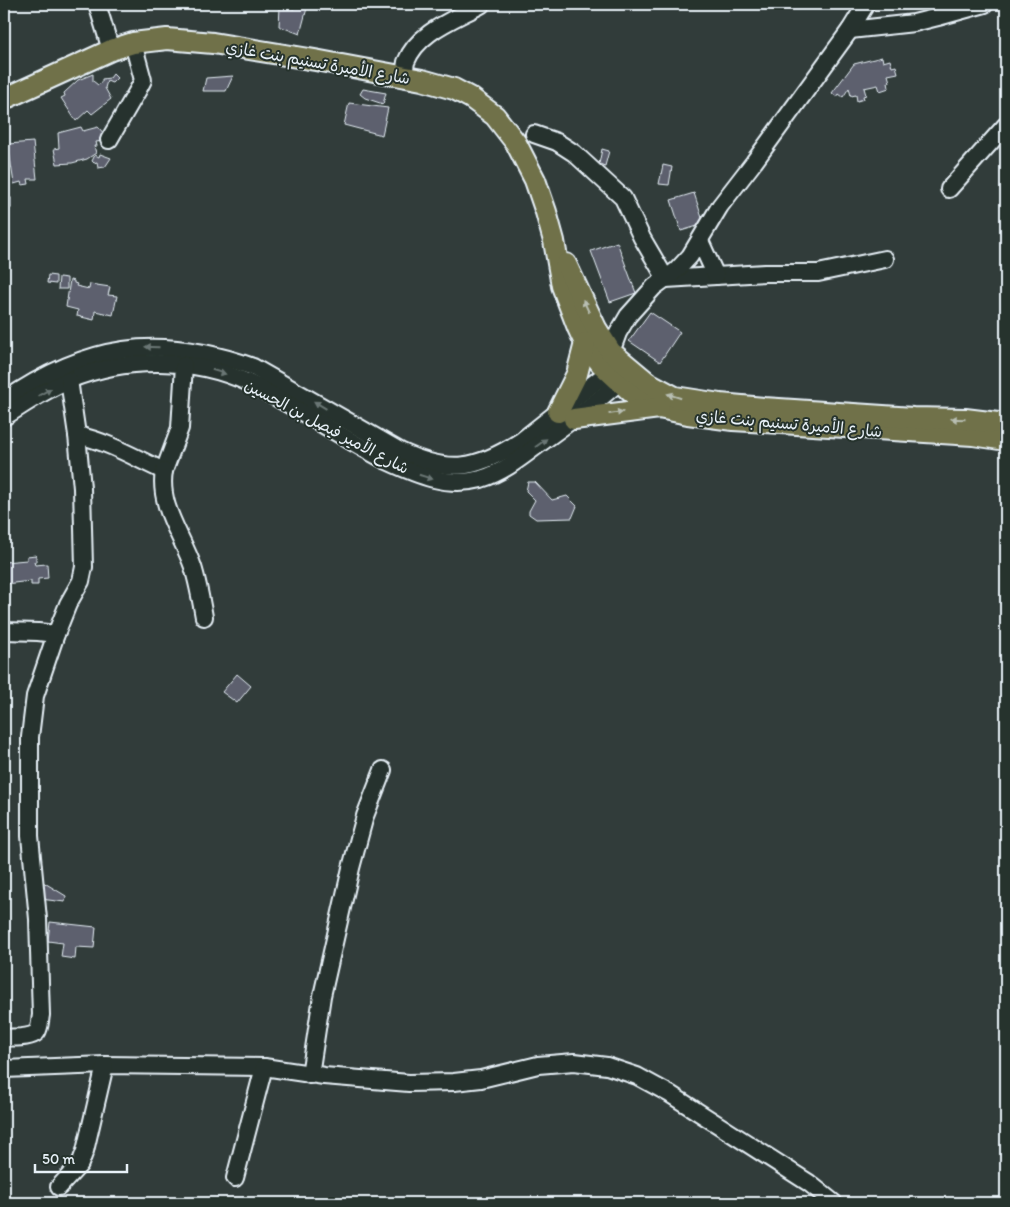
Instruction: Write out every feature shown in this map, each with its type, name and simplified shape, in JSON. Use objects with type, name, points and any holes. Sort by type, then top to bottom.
[{"type":"main road","name":"شارع الأميرة تسنيم بنت غازي","points":[[4,99],[111,50],[133,43],[167,39],[213,43],[422,80],[462,93],[484,107],[505,126],[516,143],[535,180],[554,242],[562,286],[585,343],[620,374],[637,395],[659,408],[733,420],[973,435],[1006,440]]},
{"type":"main road","name":"شارع الأميرة تسنيم بنت غازي","points":[[554,242],[596,328],[612,352],[620,374],[675,397],[764,408],[913,418],[965,419],[1006,424]]},
{"type":"main road","points":[[585,343],[566,415],[659,408]]},
{"type":"street","points":[[97,4],[111,50]]},
{"type":"street","points":[[404,77],[406,62],[426,37],[438,28],[482,4]]},
{"type":"street","points":[[612,352],[618,332],[628,316],[654,287],[684,263],[700,241],[720,206],[850,30],[866,4]]},
{"type":"street","points":[[850,30],[914,23],[985,4]]},
{"type":"street","points":[[109,140],[142,80],[133,43]]},
{"type":"street","points":[[949,189],[1006,125]]},
{"type":"street","points":[[534,134],[557,142],[574,153],[623,198],[642,238],[666,279]]},
{"type":"street","points":[[700,241],[716,276]]},
{"type":"street","points":[[666,279],[765,273],[818,273],[885,259]]},
{"type":"street","name":"شارع الأمير فيصل بن الحسين","points":[[4,401],[46,376],[81,360],[120,350],[156,347],[192,350],[234,360],[253,367],[400,451],[416,459],[435,464],[465,466],[491,459],[566,415]]},
{"type":"street","name":"شارع الأمير فيصل بن الحسين","points":[[4,417],[37,396],[69,380],[96,370],[141,363],[184,364],[212,370],[249,384],[376,455],[421,476],[437,481],[466,481],[480,479],[509,467],[566,415],[620,374]]},
{"type":"street","points":[[184,364],[180,428],[164,471],[162,482],[168,514],[193,567],[199,587],[204,617]]},
{"type":"street","points":[[4,1038],[34,1034],[38,1029],[40,1015],[38,920],[30,836],[30,737],[35,696],[56,634],[68,604],[81,581],[84,567],[82,488],[69,380]]},
{"type":"street","points":[[77,435],[93,438],[113,446],[164,471]]},
{"type":"street","points":[[4,631],[56,634]]},
{"type":"street","points":[[310,1075],[322,996],[346,885],[365,816],[383,770]]},
{"type":"street","points":[[4,1069],[106,1064],[264,1067],[310,1075],[409,1083],[481,1079],[538,1065],[574,1062],[607,1066],[637,1076],[670,1094],[809,1183],[834,1203]]},
{"type":"street","points":[[59,1186],[80,1164],[85,1151],[106,1064]]},
{"type":"street","points":[[235,1178],[264,1067]]},
{"type":"building","points":[[297,4],[307,8],[300,34],[279,26],[280,7],[294,9]]},
{"type":"building","points":[[882,57],[883,62],[890,60],[892,67],[896,66],[898,73],[888,75],[889,88],[880,91],[878,85],[864,88],[866,95],[863,96],[864,99],[857,101],[856,95],[851,96],[849,88],[843,97],[839,94],[837,97],[832,93],[854,64]]},
{"type":"building","points":[[93,74],[93,81],[98,85],[102,82],[102,79],[110,78],[113,74],[117,78],[112,83],[107,81],[105,88],[111,99],[92,114],[88,110],[76,121],[61,98],[65,96],[64,93],[78,80]]},
{"type":"building","points":[[233,76],[226,91],[203,91],[206,78]]},
{"type":"building","points":[[363,89],[386,93],[383,104],[365,98],[360,94]]},
{"type":"building","points":[[349,103],[388,108],[382,135],[344,125]]},
{"type":"building","points":[[81,127],[83,131],[98,127],[107,137],[103,141],[96,142],[97,146],[94,146],[96,153],[87,159],[57,164],[54,149],[59,148],[58,133]]},
{"type":"building","points":[[33,142],[37,179],[28,179],[29,184],[22,185],[21,182],[14,184],[8,144]]},
{"type":"building","points":[[602,149],[609,151],[605,166],[599,164]]},
{"type":"building","points":[[100,154],[111,158],[105,167],[98,168],[97,162],[94,163],[92,161],[95,155],[99,157]]},
{"type":"building","points":[[663,165],[672,167],[669,185],[659,184]]},
{"type":"building","points":[[694,193],[704,224],[681,231],[671,200]]},
{"type":"building","points":[[4,198],[11,198],[11,208],[4,208]]},
{"type":"building","points":[[617,242],[636,293],[610,302],[591,251]]},
{"type":"building","points":[[48,275],[56,276],[56,284],[47,283]]},
{"type":"building","points":[[59,277],[67,278],[67,289],[58,289]]},
{"type":"building","points":[[70,280],[77,284],[76,286],[89,289],[90,284],[110,287],[108,295],[117,296],[113,315],[95,311],[94,320],[77,316],[78,310],[66,307]]},
{"type":"building","points":[[650,312],[680,332],[660,362],[629,341]]},
{"type":"building","points":[[528,482],[535,482],[552,500],[567,496],[577,506],[572,518],[536,519],[529,514],[535,500],[526,491]]},
{"type":"building","points":[[36,555],[35,565],[47,564],[48,578],[38,579],[38,585],[31,585],[31,581],[5,584],[4,562],[27,560],[27,556]]},
{"type":"building","points":[[237,674],[251,686],[237,703],[222,692]]},
{"type":"building","points":[[38,882],[43,882],[66,896],[65,902],[40,899]]},
{"type":"building","points":[[50,922],[96,927],[94,948],[76,947],[75,959],[61,957],[63,943],[48,941]]}]
